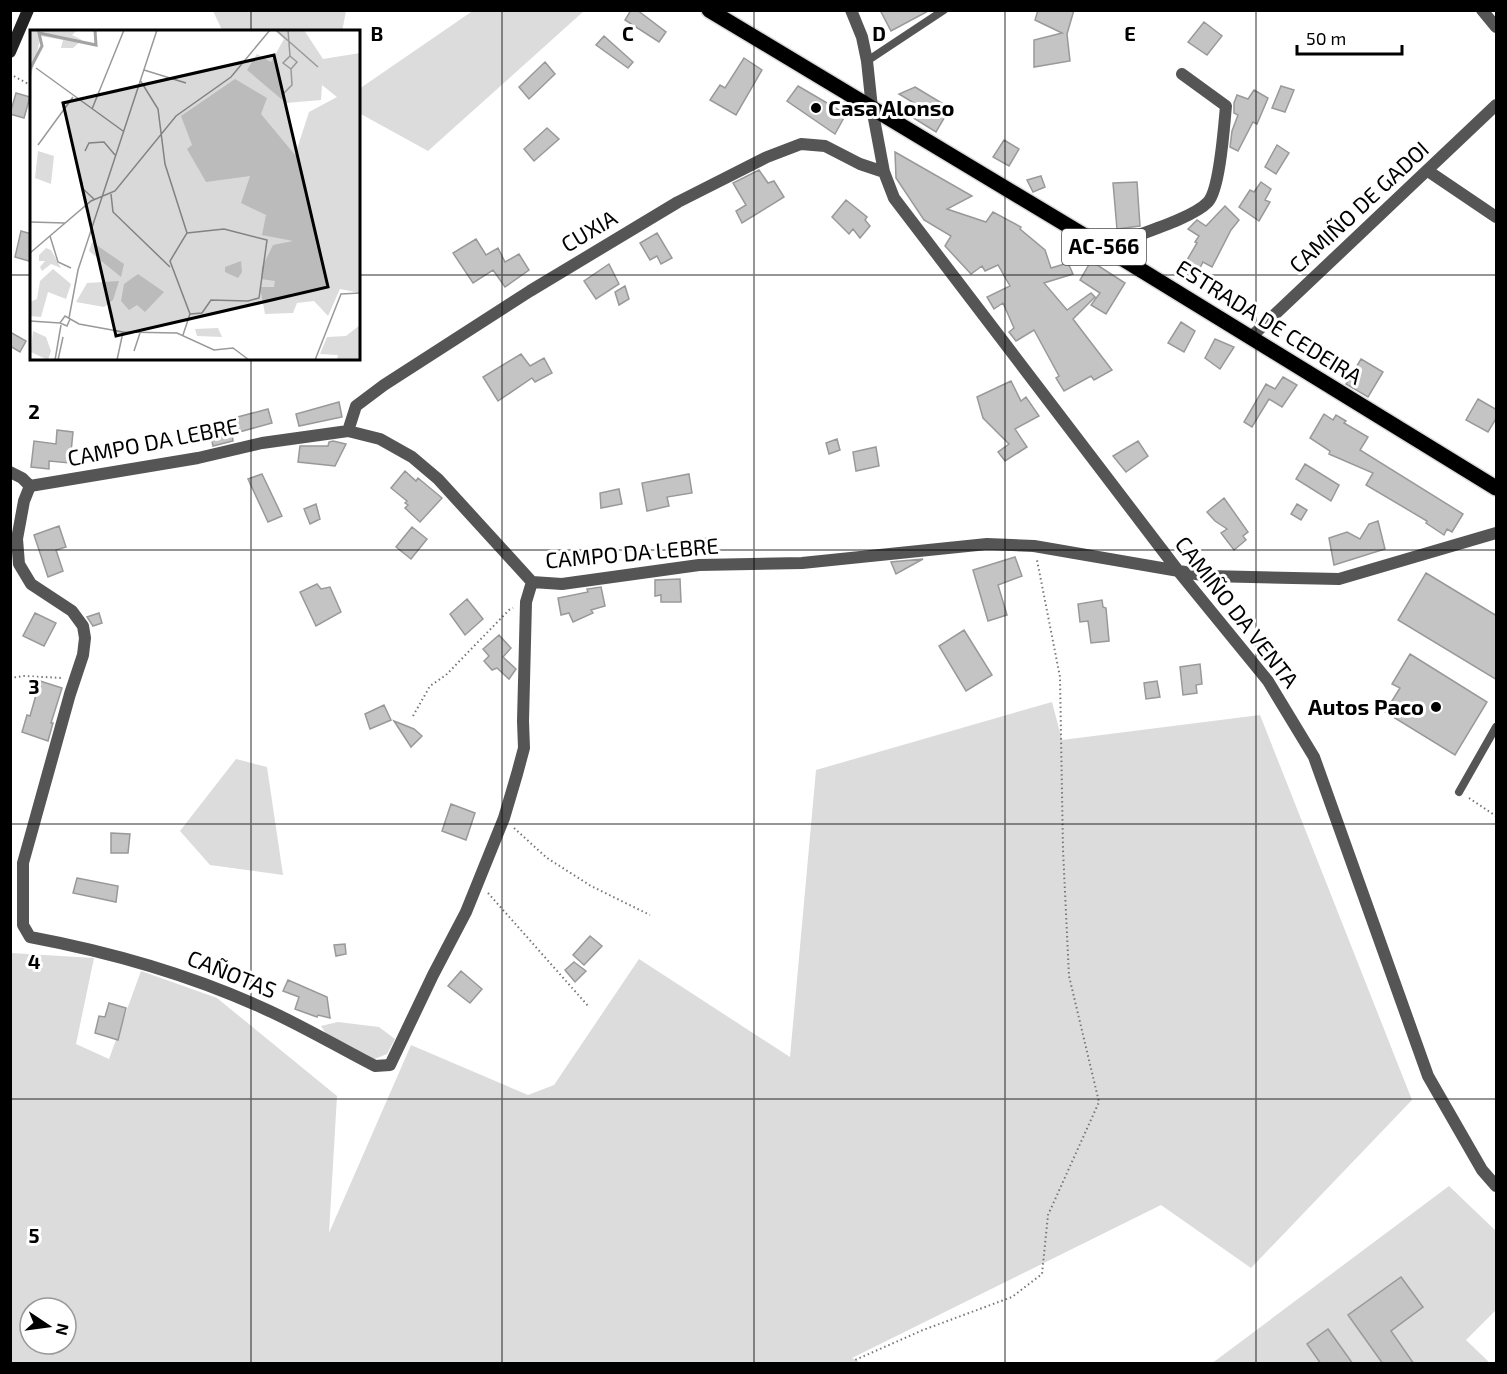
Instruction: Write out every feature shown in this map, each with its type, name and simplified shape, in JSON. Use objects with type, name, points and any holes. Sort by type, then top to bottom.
[{"type":"main road","points":[[11,48],[28,10]]},
{"type":"main road","name":"ESTRADA DE CEDEIRA","points":[[709,10],[1110,251],[1497,488]]},
{"type":"street","name":"CAMIÑO DA VENTA","points":[[850,10],[862,37],[884,172],[894,198],[1179,572],[1269,681],[1314,758],[1428,1076],[1482,1170],[1497,1186]]},
{"type":"street","points":[[1482,10],[1497,27]]},
{"type":"street","points":[[1110,251],[1120,242],[1198,211],[1210,200],[1217,179],[1226,106],[1182,74]]},
{"type":"street","name":"CAMIÑO DE GADOI","points":[[1250,338],[1497,105]]},
{"type":"street","name":"CUXIA","points":[[348,430],[356,406],[384,385],[530,291],[668,208],[767,157],[801,144],[825,146],[860,164],[884,172]]},
{"type":"street","points":[[1428,171],[1497,217]]},
{"type":"street","name":"CAMPO DA LEBRE","points":[[30,486],[198,458],[262,443],[348,430],[380,439],[412,458],[438,479],[532,582],[562,584],[699,565],[802,563],[987,543],[1034,546],[1179,572],[1235,578],[1339,579],[1497,533]]},
{"type":"street","points":[[10,472],[22,478],[30,486]]},
{"type":"street","name":"CAÑOTAS","points":[[30,486],[24,501],[17,539],[19,564],[31,584],[72,611],[83,626],[85,638],[83,655],[23,863],[23,925],[30,937],[168,971],[266,1009],[375,1066],[390,1065],[466,912],[504,818],[524,748],[526,602],[532,582]]},
{"type":"lane","points":[[867,61],[944,10]]},
{"type":"lane","points":[[1459,792],[1497,727]]},
{"type":"path","points":[[10,74],[30,85]]},
{"type":"path","points":[[856,1364],[855,1360],[923,1330],[1012,1297],[1042,1274],[1048,1215],[1099,1102],[1069,976],[1060,676],[1034,546]]},
{"type":"path","points":[[413,716],[430,686],[446,675],[509,610],[526,602]]},
{"type":"path","points":[[10,678],[24,676],[75,679]]},
{"type":"path","points":[[1459,792],[1497,816]]},
{"type":"path","points":[[504,818],[547,858],[591,886],[650,915]]},
{"type":"path","points":[[478,882],[589,1007]]},
{"type":"shaded area","points":[[474,10],[584,11],[428,151],[360,114],[360,88]]},
{"type":"shaded area","points":[[213,11],[346,11],[342,30],[225,30],[221,28]]},
{"type":"shaded area","points":[[1052,702],[1062,740],[1260,715],[1412,1100],[1251,1268],[1161,1205],[852,1358],[861,1363],[11,1364],[11,953],[94,958],[76,1044],[109,1059],[141,971],[217,998],[337,1096],[329,1233],[411,1045],[528,1095],[554,1085],[639,959],[790,1057],[816,770]]},
{"type":"shaded area","points":[[236,759],[267,767],[283,875],[210,865],[180,831]]},
{"type":"shaded area","points":[[338,1022],[379,1027],[395,1039],[387,1054],[372,1060],[329,1038],[321,1026]]},
{"type":"shaded area","points":[[1449,1186],[1496,1231],[1496,1310],[1466,1340],[1490,1363],[1211,1364]]},
{"type":"building","points":[[631,10],[637,10],[666,32],[659,42],[625,20]]},
{"type":"building","points":[[880,10],[930,10],[891,31]]},
{"type":"building","points":[[1038,10],[1074,10],[1067,34],[1070,61],[1034,67],[1034,40],[1062,33],[1035,20]]},
{"type":"building","points":[[1204,22],[1222,36],[1207,55],[1188,42]]},
{"type":"building","points":[[604,36],[633,62],[628,68],[596,45]]},
{"type":"building","points":[[744,58],[762,70],[736,115],[710,100],[720,85],[725,88]]},
{"type":"building","points":[[545,62],[555,74],[529,99],[519,87]]},
{"type":"building","name":"Casa Alonso","points":[[798,86],[846,114],[835,134],[787,101]]},
{"type":"building","points":[[1281,86],[1294,90],[1285,112],[1272,108]]},
{"type":"building","points":[[915,87],[950,108],[936,132],[907,114],[914,103],[899,94]]},
{"type":"building","points":[[1254,90],[1268,98],[1257,124],[1253,122],[1238,151],[1230,147],[1232,131],[1238,115],[1234,113],[1234,103],[1237,95],[1248,99]]},
{"type":"building","points":[[16,93],[30,97],[24,118],[10,114]]},
{"type":"building","points":[[547,128],[559,139],[534,161],[524,149]]},
{"type":"building","points":[[1004,140],[1019,149],[1009,166],[993,157]]},
{"type":"building","points":[[1277,145],[1289,153],[1276,174],[1265,167]]},
{"type":"building","points":[[895,152],[972,196],[947,209],[986,222],[993,212],[1021,227],[1020,229],[1045,250],[1051,268],[1068,263],[1073,274],[1044,283],[1067,310],[1091,293],[1095,297],[1073,319],[1112,370],[1094,380],[1091,376],[1064,391],[1056,378],[1059,376],[1034,330],[1016,341],[1009,332],[1014,328],[1003,303],[994,309],[987,297],[1010,286],[998,265],[985,271],[982,266],[971,274],[945,246],[951,236],[924,220],[896,178]]},
{"type":"building","points":[[759,170],[768,183],[774,181],[784,197],[742,223],[736,211],[746,205],[733,183]]},
{"type":"building","points":[[1041,176],[1045,187],[1033,192],[1027,180]]},
{"type":"building","points":[[1137,182],[1140,226],[1117,229],[1113,183]]},
{"type":"building","points":[[1261,182],[1271,189],[1265,200],[1270,202],[1259,221],[1239,207],[1250,190],[1254,192]]},
{"type":"building","points":[[846,200],[867,217],[865,220],[870,226],[860,238],[853,229],[849,234],[832,217]]},
{"type":"building","points":[[1225,206],[1239,220],[1231,230],[1212,267],[1203,262],[1194,280],[1180,272],[1199,236],[1188,229],[1197,220],[1206,226]]},
{"type":"building","points":[[21,231],[30,233],[30,261],[15,257]]},
{"type":"building","points":[[657,233],[672,258],[661,264],[657,256],[650,260],[640,243]]},
{"type":"building","points":[[476,239],[486,255],[498,248],[505,262],[519,254],[529,270],[505,287],[493,270],[473,283],[453,253]]},
{"type":"building","points":[[1091,261],[1125,283],[1106,314],[1091,305],[1100,293],[1080,280]]},
{"type":"building","points":[[609,264],[619,284],[596,299],[584,281]]},
{"type":"building","points":[[625,286],[629,299],[619,305],[615,292]]},
{"type":"building","points":[[1181,322],[1195,331],[1184,352],[1168,343]]},
{"type":"building","points":[[10,332],[26,341],[20,352],[10,346]]},
{"type":"building","points":[[1215,339],[1234,347],[1220,369],[1205,358]]},
{"type":"building","points":[[521,354],[530,366],[544,358],[552,373],[535,382],[532,378],[498,401],[483,377]]},
{"type":"building","points":[[1361,359],[1383,372],[1368,397],[1346,384]]},
{"type":"building","points":[[1283,377],[1297,385],[1282,407],[1269,399],[1252,427],[1244,422],[1266,384],[1275,389]]},
{"type":"building","points":[[1011,381],[1021,401],[1026,397],[1039,416],[1015,429],[1027,447],[1005,461],[998,452],[1009,444],[983,418],[977,397]]},
{"type":"building","points":[[1478,399],[1497,410],[1497,417],[1488,432],[1466,420]]},
{"type":"building","points":[[339,402],[342,417],[299,426],[296,414]]},
{"type":"building","points":[[268,409],[272,423],[232,434],[233,441],[213,446],[210,432],[227,427],[226,420]]},
{"type":"building","points":[[1324,414],[1333,420],[1336,415],[1346,421],[1344,423],[1368,437],[1360,450],[1463,514],[1452,532],[1447,529],[1444,535],[1426,523],[1427,521],[1366,485],[1373,473],[1329,454],[1330,451],[1310,438]]},
{"type":"building","points":[[57,430],[73,432],[70,463],[49,461],[49,469],[31,467],[34,441],[56,444]]},
{"type":"building","points":[[837,439],[840,450],[829,454],[826,443]]},
{"type":"building","points":[[1138,441],[1148,456],[1126,472],[1113,456]]},
{"type":"building","points":[[329,442],[346,444],[335,466],[298,462],[300,446],[328,446]]},
{"type":"building","points":[[876,447],[879,466],[856,471],[853,452]]},
{"type":"building","points":[[1305,464],[1339,485],[1331,501],[1296,479]]},
{"type":"building","points":[[405,471],[416,481],[418,478],[442,498],[420,522],[405,508],[408,505],[405,503],[407,501],[391,488]]},
{"type":"building","points":[[262,474],[282,516],[268,522],[248,479]]},
{"type":"building","points":[[689,474],[692,493],[667,497],[669,506],[647,511],[642,483]]},
{"type":"building","points":[[619,489],[622,504],[601,508],[600,493]]},
{"type":"building","points":[[1224,498],[1248,532],[1243,536],[1246,540],[1234,550],[1221,533],[1227,529],[1207,512]]},
{"type":"building","points":[[316,504],[320,519],[310,524],[304,509]]},
{"type":"building","points":[[1297,504],[1307,510],[1301,520],[1291,514]]},
{"type":"building","points":[[1378,521],[1385,549],[1334,565],[1329,538],[1347,532],[1360,539],[1369,524]]},
{"type":"building","points":[[59,526],[66,547],[56,550],[63,571],[48,577],[34,535]]},
{"type":"building","points":[[412,527],[427,539],[411,559],[396,547]]},
{"type":"building","points":[[711,538],[712,552],[701,553],[700,539]]},
{"type":"building","points":[[1015,557],[1022,576],[998,585],[1007,615],[988,621],[973,570]]},
{"type":"building","points":[[923,559],[896,574],[891,562]]},
{"type":"building","points":[[1426,573],[1497,616],[1497,680],[1398,620]]},
{"type":"building","points":[[680,579],[681,602],[661,602],[661,595],[655,596],[655,580]]},
{"type":"building","points":[[317,584],[321,589],[330,587],[341,612],[316,626],[300,592]]},
{"type":"building","points":[[601,587],[605,606],[591,610],[593,613],[573,622],[569,613],[561,615],[558,598]]},
{"type":"building","points":[[467,599],[483,619],[465,635],[450,614]]},
{"type":"building","points":[[1102,600],[1103,607],[1106,608],[1109,641],[1091,643],[1088,621],[1080,622],[1078,604]]},
{"type":"building","points":[[35,613],[56,623],[44,646],[23,636]]},
{"type":"building","points":[[99,613],[102,623],[93,626],[87,617]]},
{"type":"building","points":[[964,630],[992,675],[966,691],[939,646]]},
{"type":"building","points":[[499,635],[511,648],[503,657],[516,669],[509,679],[497,668],[492,670],[484,661],[489,656],[483,649]]},
{"type":"building","name":"Autos Paco","points":[[1410,654],[1487,702],[1455,755],[1385,712],[1400,688],[1392,684]]},
{"type":"building","points":[[1200,664],[1202,684],[1196,685],[1197,693],[1183,695],[1180,667]]},
{"type":"building","points":[[40,681],[62,688],[48,741],[22,732],[27,715],[30,716]]},
{"type":"building","points":[[1157,681],[1160,697],[1146,699],[1144,683]]},
{"type":"building","points":[[384,705],[391,720],[370,729],[365,714]]},
{"type":"building","points":[[394,721],[414,729],[422,736],[411,747]]},
{"type":"building","points":[[451,804],[475,813],[466,840],[442,831]]},
{"type":"building","points":[[111,833],[130,834],[128,853],[111,853]]},
{"type":"building","points":[[77,878],[118,886],[116,902],[73,893]]},
{"type":"building","points":[[590,936],[602,946],[584,965],[573,955]]},
{"type":"building","points":[[345,944],[346,954],[336,956],[334,945]]},
{"type":"building","points":[[574,962],[586,971],[575,982],[565,970]]},
{"type":"building","points":[[461,971],[482,989],[470,1003],[448,986]]},
{"type":"building","points":[[288,980],[327,997],[330,1018],[318,1015],[317,1017],[295,1009],[299,997],[283,991]]},
{"type":"building","points":[[109,1003],[126,1008],[118,1040],[95,1033],[99,1016],[105,1017]]},
{"type":"building","points":[[1401,1277],[1423,1307],[1391,1331],[1414,1364],[1383,1364],[1348,1315]]},
{"type":"building","points":[[1328,1329],[1353,1364],[1321,1364],[1307,1344]]},
{"type":"place","name":"Casa Alonso","points":[[816,108]]},
{"type":"place","name":"Autos Paco","points":[[1436,707]]}]
